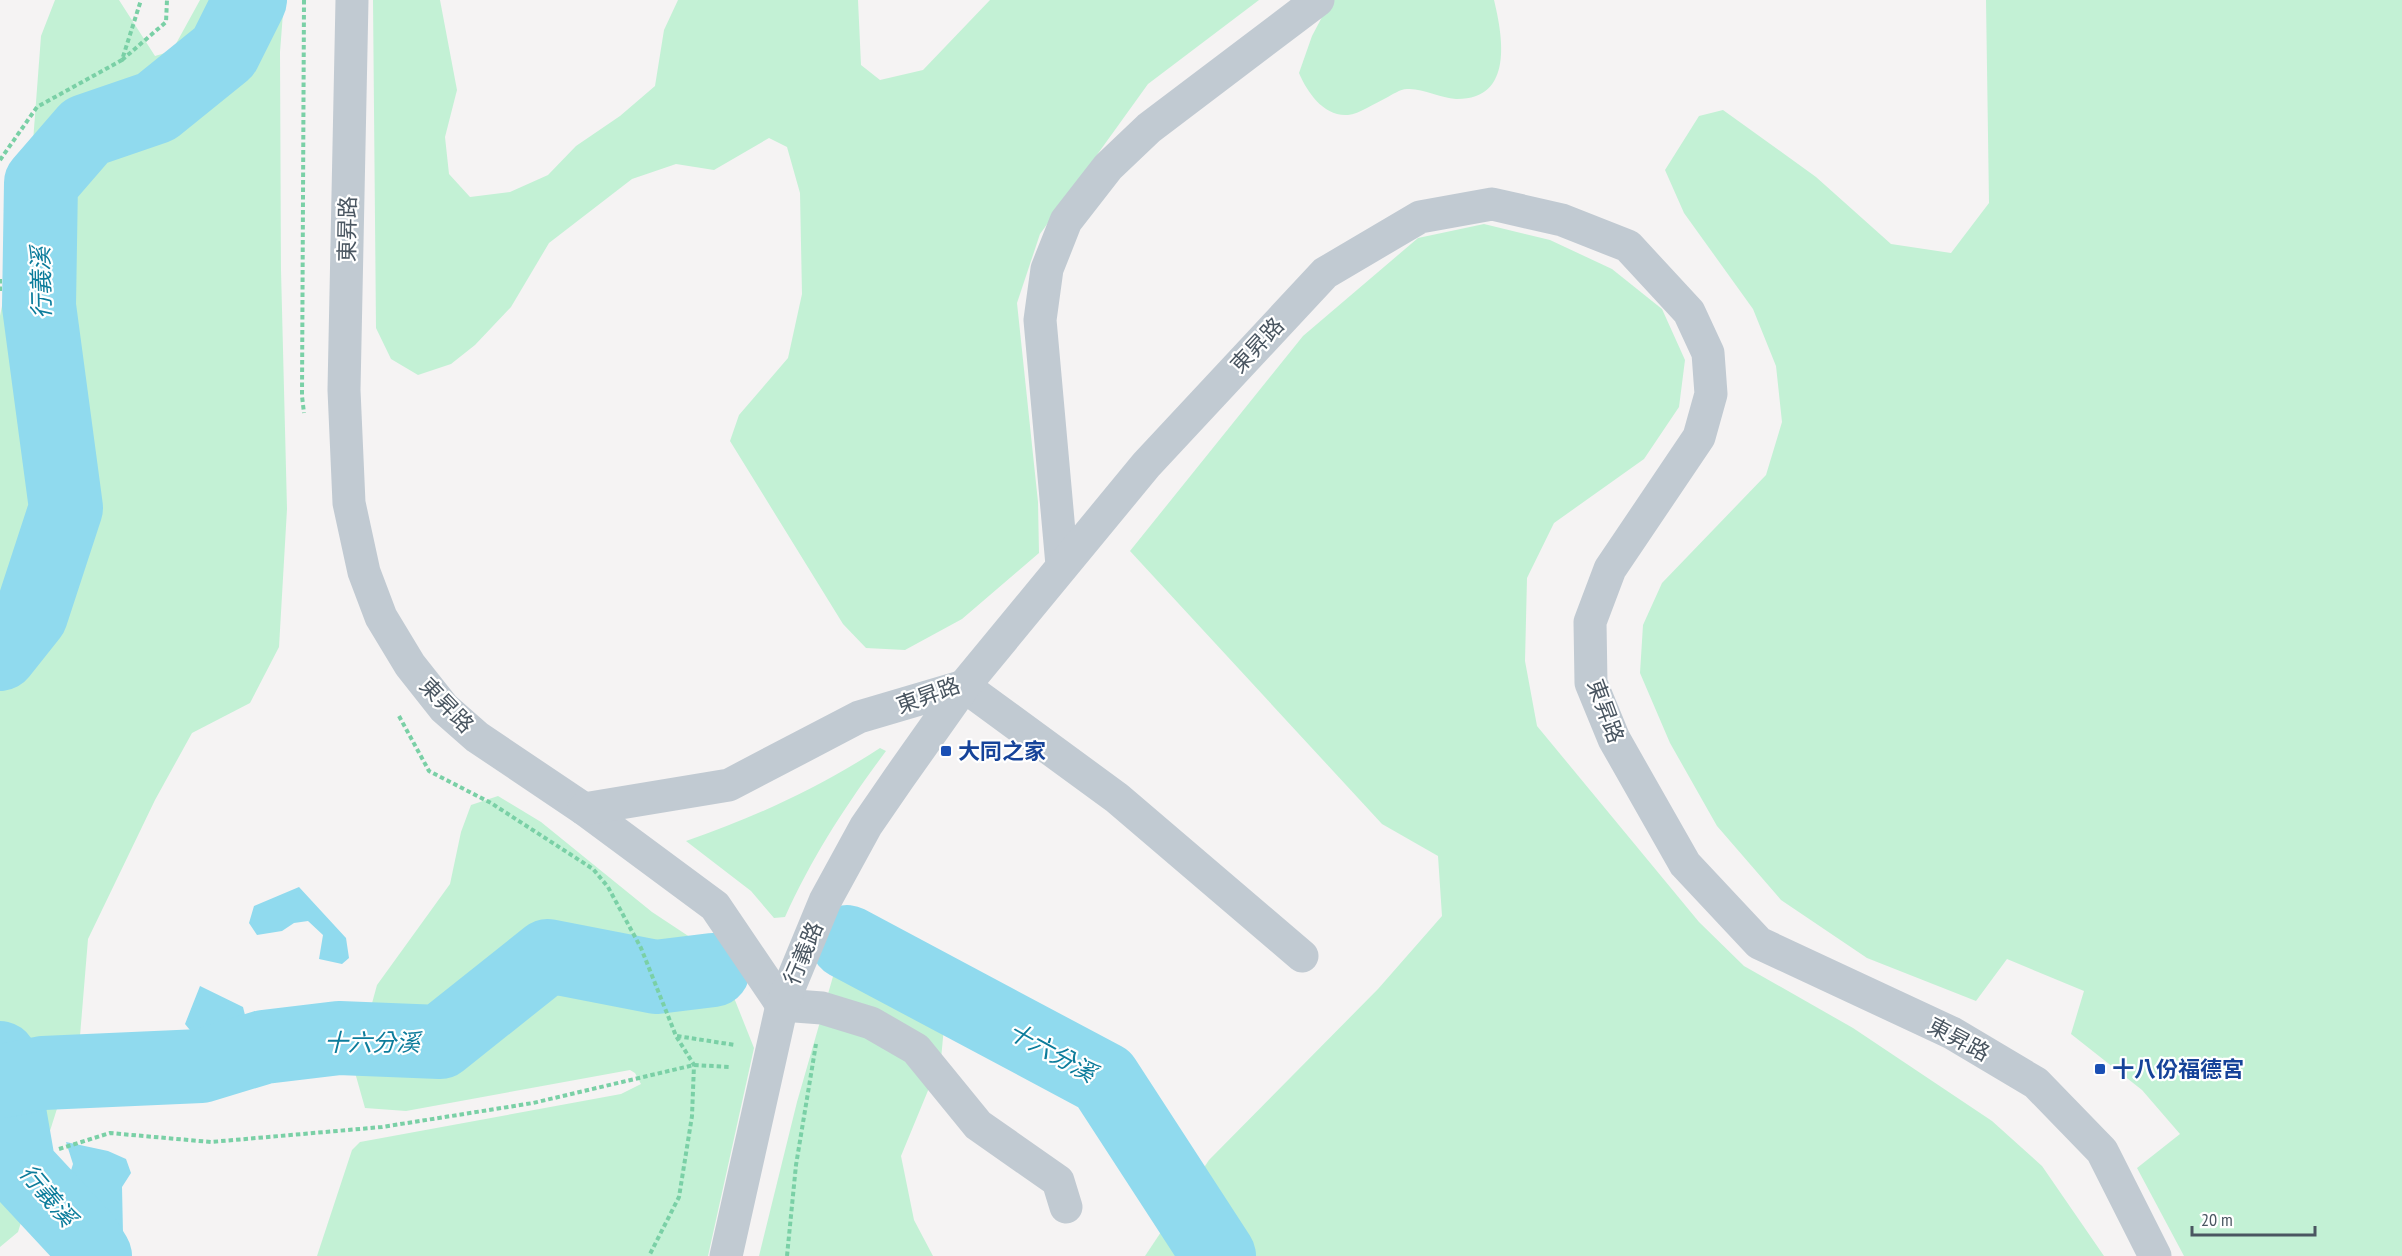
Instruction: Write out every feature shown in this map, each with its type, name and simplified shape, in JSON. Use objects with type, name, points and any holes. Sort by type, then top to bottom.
[{"type":"street","name":"東昇路","points":[[352,0],[344,390],[349,503],[364,572],[381,617],[410,665],[444,708],[477,737],[584,809],[729,785],[859,717],[964,686],[1146,465],[1325,273],[1420,217],[1492,204],[1562,220],[1628,246],[1689,312],[1708,353],[1711,394],[1699,437],[1610,569],[1590,622],[1591,683],[1614,739],[1685,864],[1759,944],[1953,1033],[2036,1083],[2102,1151],[2155,1256]]},
{"type":"street","points":[[1062,565],[1040,320],[1047,269],[1066,222],[1108,167],[1149,128],[1318,0]]},
{"type":"street","points":[[964,686],[1117,798],[1302,956]]},
{"type":"street","name":"行義路","points":[[726,1256],[782,1005],[825,901],[866,826],[964,686]]},
{"type":"street","points":[[584,809],[715,906],[782,1005],[822,1008],[871,1023],[916,1049],[978,1125],[1058,1181],[1066,1207]]},
{"type":"path","points":[[122,60],[141,0]]},
{"type":"path","points":[[0,160],[38,107],[122,60],[166,22],[167,0]]},
{"type":"path","points":[[0,279],[0,291]]},
{"type":"path","points":[[641,948],[676,1036],[694,1065],[692,1116],[679,1197],[649,1256]]},
{"type":"path","points":[[787,1256],[796,1165],[822,1008]]},
{"type":"path","points":[[676,1036],[769,1059]]},
{"type":"path","points":[[59,1149],[110,1133],[211,1142],[332,1129],[382,1127],[532,1103],[694,1065],[769,1059]]},
{"type":"green space","points":[[55,0],[119,0],[155,56],[172,51],[200,0],[284,0],[280,52],[281,270],[287,509],[279,647],[250,703],[192,733],[155,800],[88,939],[80,1036],[18,1232],[0,1247],[0,316],[32,155],[41,36]]},
{"type":"green space","points":[[373,0],[440,0],[457,90],[445,137],[449,174],[470,197],[510,192],[548,175],[576,146],[620,116],[655,86],[664,30],[678,0],[858,0],[861,65],[880,80],[923,70],[990,0],[1259,0],[1148,84],[1040,234],[1017,303],[1038,502],[1039,553],[962,619],[905,650],[866,648],[843,624],[730,441],[739,415],[788,358],[802,294],[800,193],[787,147],[769,138],[714,170],[676,164],[632,179],[549,243],[511,307],[475,345],[451,364],[418,375],[391,359],[376,328]]},
{"type":"green space","points":[[1331,0],[1494,0],[1501,48],[1496,78],[1488,89],[1475,97],[1456,99],[1419,90],[1404,89],[1352,114],[1339,115],[1331,112],[1312,95],[1299,73],[1312,36]]},
{"type":"green space","points":[[1986,0],[2402,0],[2402,1256],[2184,1256],[2137,1168],[2180,1134],[2142,1090],[2071,1034],[2084,991],[2007,959],[1976,1001],[1867,958],[1781,900],[1717,826],[1670,743],[1640,673],[1643,625],[1662,583],[1766,475],[1782,422],[1776,366],[1753,309],[1684,213],[1665,170],[1699,116],[1723,110],[1816,177],[1891,244],[1951,253],[1989,203]]},
{"type":"green space","points":[[1484,224],[1550,240],[1612,269],[1662,309],[1685,360],[1679,407],[1644,459],[1554,523],[1527,578],[1525,661],[1537,726],[1699,922],[1744,966],[1853,1028],[1992,1121],[2042,1166],[2104,1256],[1145,1256],[1209,1160],[1378,989],[1442,916],[1438,856],[1382,824],[1130,551],[1303,336],[1418,238]]},
{"type":"green space","points":[[880,748],[886,751],[831,831],[785,917],[774,918],[751,891],[686,841],[786,800]]},
{"type":"green space","points":[[498,796],[541,822],[652,912],[717,955],[754,1048],[708,1256],[317,1256],[352,1150],[360,1142],[621,1094],[641,1084],[635,1073],[630,1070],[406,1111],[365,1108],[354,1069],[377,985],[450,884],[461,832],[471,805]]},
{"type":"green space","points":[[846,964],[919,1003],[944,1027],[941,1059],[901,1156],[914,1220],[933,1256],[759,1256],[797,1102],[834,973]]},
{"type":"water","points":[[299,887],[346,938],[349,958],[342,964],[319,959],[323,935],[308,921],[294,923],[282,931],[257,935],[249,923],[254,906]]},
{"type":"water","points":[[200,986],[243,1007],[246,1019],[234,1026],[225,1023],[220,1035],[209,1041],[194,1035],[185,1024]]},
{"type":"water","points":[[66,1142],[108,1151],[126,1159],[131,1173],[122,1187],[123,1234],[99,1239],[80,1197],[68,1180],[73,1164]]},
{"type":"waterway","name":"行義溪","points":[[0,654],[31,615],[66,508],[39,306],[41,183],[86,131],[156,107],[224,52],[250,0]]},
{"type":"waterway","name":"十六分溪","points":[[847,942],[1104,1079],[1219,1256]]},
{"type":"waterway","name":"十六分溪","points":[[3,1081],[43,1073],[201,1066],[264,1047],[339,1038],[440,1042],[548,956],[656,977],[713,970]]},
{"type":"waterway","name":"行義溪","points":[[0,1058],[19,1168],[84,1238],[95,1256]]},
{"type":"place","name":"大同之家","points":[[946,751]]},
{"type":"place","name":"十八份福德宮","points":[[2100,1069]]}]
